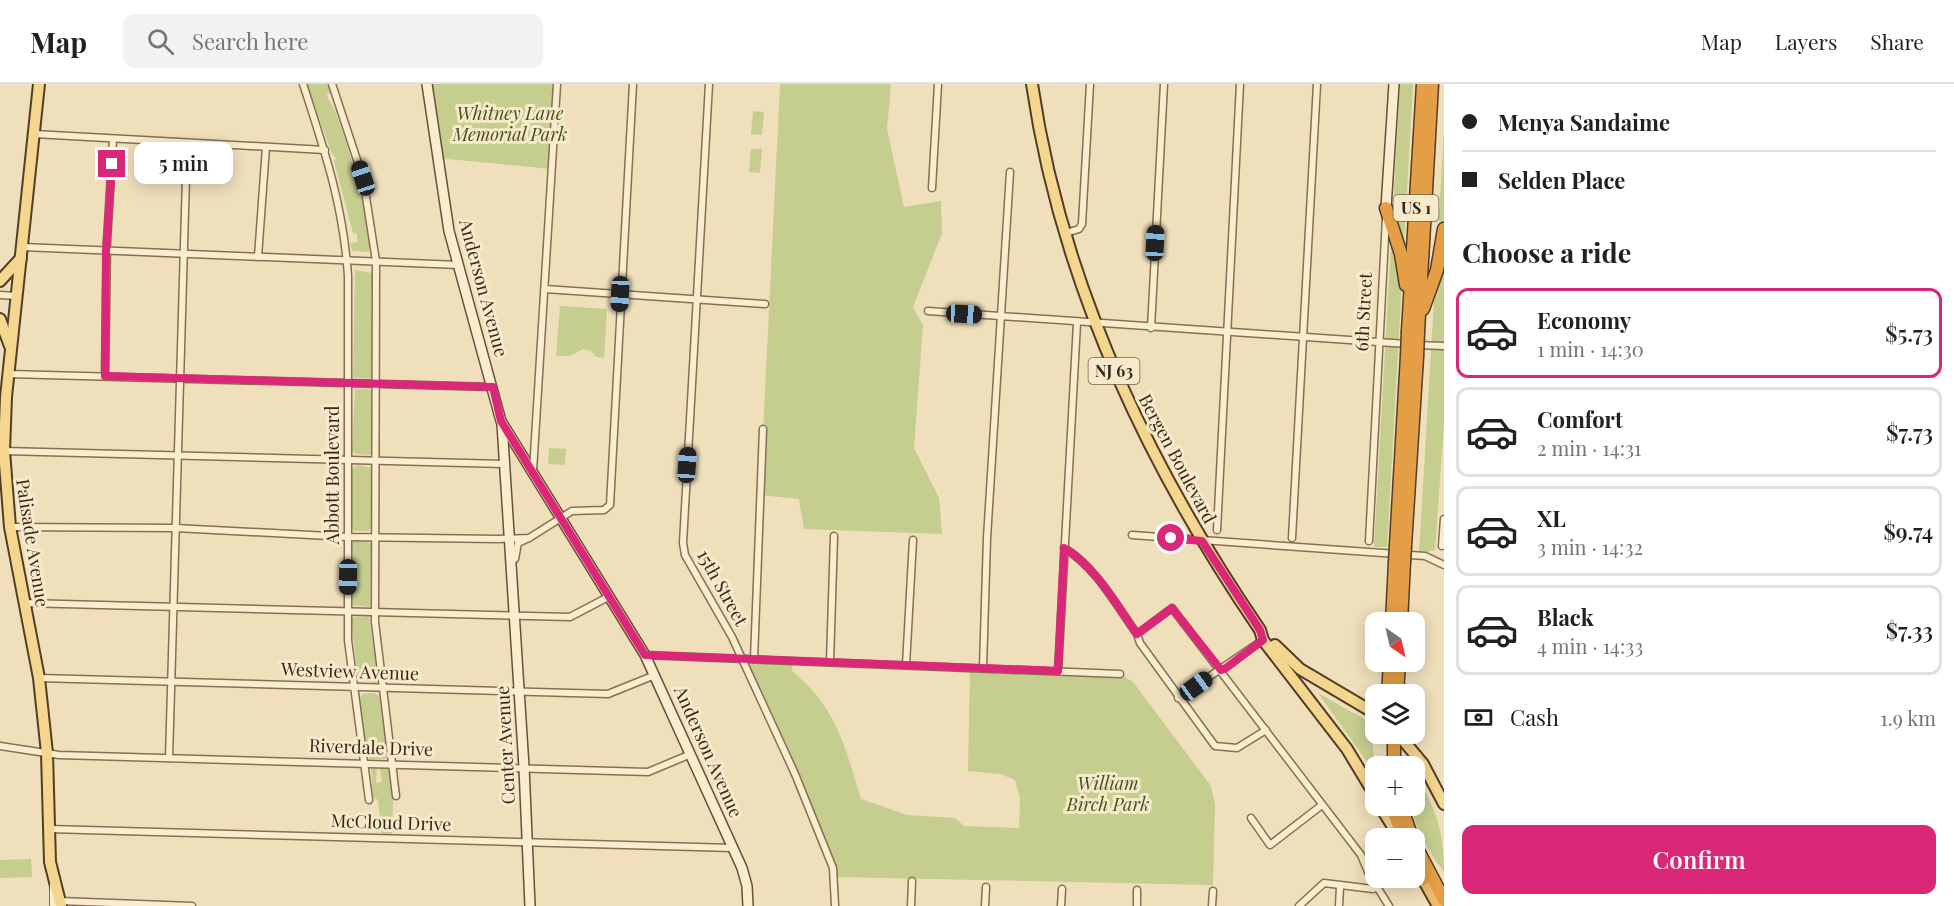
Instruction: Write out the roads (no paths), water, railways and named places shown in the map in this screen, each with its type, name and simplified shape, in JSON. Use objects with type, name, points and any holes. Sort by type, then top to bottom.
[{"type":"highway","name":"US 1","points":[[1415,328],[1410,306],[1423,84]]},
{"type":"highway","name":"US 1","points":[[1393,612],[1400,562],[1432,84]]},
{"type":"highway","points":[[1386,208],[1401,254],[1410,306]]},
{"type":"highway","points":[[1415,328],[1434,279],[1444,229]]},
{"type":"highway","name":"US 1","points":[[1400,562],[1401,612]]},
{"type":"highway","points":[[1425,864],[1444,900]]},
{"type":"highway","points":[[1425,883],[1438,906]]},
{"type":"main road","name":"Palisade Avenue","points":[[39,84],[11,349],[4,451],[10,527],[39,678],[46,753],[50,862],[58,904]]},
{"type":"main road","name":"Anderson Avenue","points":[[427,84],[449,231],[501,421],[562,516],[645,655],[733,848],[747,886],[748,906]]},
{"type":"main road","name":"Bergen Boulevard","points":[[1032,84],[1045,152],[1066,233],[1095,324],[1144,436],[1202,541],[1262,635],[1343,744],[1365,779]]},
{"type":"main road","name":"6th Street","points":[[1386,208],[1394,84]]},
{"type":"main road","points":[[0,281],[10,273],[22,253]]},
{"type":"main road","points":[[0,319],[11,349]]},
{"type":"main road","name":"Center Avenue","points":[[501,421],[520,692],[530,906]]},
{"type":"main road","name":"Bergen Boulevard","points":[[1262,635],[1300,669],[1365,707]]},
{"type":"main road","points":[[1402,744],[1423,764],[1444,804]]},
{"type":"street","name":"Abbott Boulevard","points":[[303,84],[340,205],[347,260],[348,610],[353,687],[369,800]]},
{"type":"street","points":[[332,84],[363,178],[375,261],[375,610],[396,796]]},
{"type":"street","points":[[533,471],[557,84]]},
{"type":"street","points":[[10,527],[176,528],[348,537],[529,538],[572,511],[604,510],[610,506],[633,84]]},
{"type":"street","name":"15th Street","points":[[709,84],[683,543],[685,555],[721,615],[795,774],[834,868],[835,906]]},
{"type":"street","points":[[932,188],[938,84]]},
{"type":"street","points":[[1066,233],[1079,229],[1082,224],[1090,84]]},
{"type":"street","points":[[1151,328],[1164,84]]},
{"type":"street","points":[[1217,530],[1240,84]]},
{"type":"street","points":[[1292,538],[1317,84]]},
{"type":"street","points":[[34,134],[325,150]]},
{"type":"street","points":[[105,376],[106,251],[113,139]]},
{"type":"street","points":[[170,758],[187,143]]},
{"type":"street","points":[[258,257],[266,147]]},
{"type":"street","points":[[983,668],[986,560],[1010,172]]},
{"type":"street","name":"6th Street","points":[[1369,541],[1386,208]]},
{"type":"street","points":[[22,253],[106,251],[459,265]]},
{"type":"street","points":[[545,289],[765,304]]},
{"type":"street","points":[[0,295],[17,296]]},
{"type":"street","points":[[928,311],[1077,323],[1444,346]]},
{"type":"street","points":[[1058,671],[1077,323]]},
{"type":"street","points":[[9,374],[493,387]]},
{"type":"street","points":[[754,659],[763,429]]},
{"type":"street","points":[[4,451],[504,464]]},
{"type":"street","points":[[1442,546],[1444,519]]},
{"type":"street","points":[[1132,535],[1425,556],[1444,564]]},
{"type":"street","points":[[830,662],[834,536]]},
{"type":"street","name":"Center Avenue","points":[[513,582],[515,547],[529,538]]},
{"type":"street","points":[[906,665],[913,540]]},
{"type":"street","points":[[1064,548],[1075,554],[1089,568],[1137,634],[1140,643],[1178,698],[1215,746],[1237,748],[1266,730]]},
{"type":"street","points":[[24,603],[570,616],[610,596]]},
{"type":"street","points":[[1137,634],[1172,608],[1365,863]]},
{"type":"street","points":[[1178,698],[1221,670],[1262,635]]},
{"type":"street","points":[[645,655],[1120,674]]},
{"type":"street","name":"Westview Avenue","points":[[39,678],[608,694],[655,675]]},
{"type":"street","name":"Riverdale Drive","points":[[0,746],[46,753],[170,758],[648,772],[691,754]]},
{"type":"street","points":[[1251,818],[1270,845],[1322,805]]},
{"type":"street","name":"McCloud Drive","points":[[49,829],[733,848]]},
{"type":"street","points":[[911,906],[912,881]]},
{"type":"street","points":[[1299,906],[1324,883],[1340,887],[1375,888]]},
{"type":"street","points":[[986,887],[986,906]]},
{"type":"street","points":[[1339,906],[1340,887]]},
{"type":"street","points":[[1378,888],[1389,906]]},
{"type":"street","points":[[1061,906],[1062,889]]},
{"type":"street","points":[[1137,890],[1137,906]]},
{"type":"street","points":[[1212,906],[1213,891]]},
{"type":"street","points":[[58,904],[192,906]]},
{"type":"park label","name":"Whitney Lane Memorial Park","points":[[510,124]]},
{"type":"park label","name":"William Birch Park","points":[[1108,794]]}]
